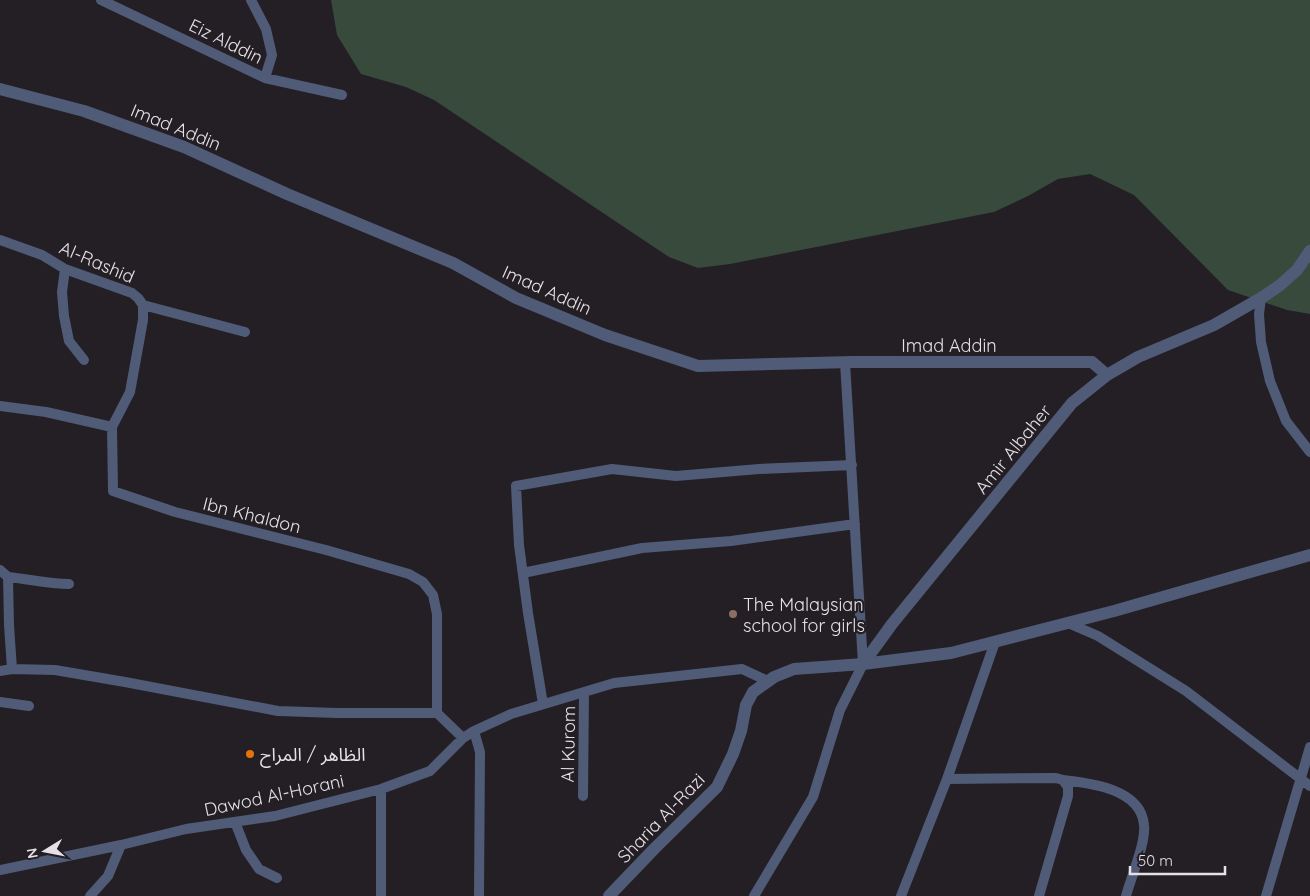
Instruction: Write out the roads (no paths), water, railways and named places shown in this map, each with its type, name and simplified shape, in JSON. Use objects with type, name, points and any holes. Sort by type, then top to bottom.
[{"type":"street","name":"Eiz Alddin","points":[[101,0],[265,78],[342,95]]},
{"type":"street","points":[[251,0],[266,29],[272,55],[265,78]]},
{"type":"street","name":"Imad Addin","points":[[0,89],[84,111],[184,147],[287,194],[453,263],[516,298],[605,335],[698,366],[845,362],[1092,362],[1107,376]]},
{"type":"street","name":"Al-Rashid","points":[[0,240],[42,255],[65,269],[129,291],[138,298],[142,305],[143,320],[130,392],[112,427]]},
{"type":"street","name":"Amir Albaher","points":[[863,664],[892,624],[1072,403],[1107,376],[1138,357],[1214,324],[1261,298],[1279,286],[1297,270],[1310,251]]},
{"type":"street","points":[[65,269],[62,292],[69,341],[84,360]]},
{"type":"street","points":[[1261,298],[1259,314],[1261,342],[1270,381],[1286,421],[1310,452]]},
{"type":"street","points":[[142,305],[245,332]]},
{"type":"street","points":[[754,896],[813,797],[840,710],[863,664],[845,362]]},
{"type":"street","points":[[0,406],[46,412],[112,427]]},
{"type":"street","name":"Ibn Khaldon","points":[[112,427],[113,491],[175,512],[326,550],[409,574],[423,582],[433,595],[437,614],[437,713]]},
{"type":"street","points":[[543,704],[522,573],[516,486],[612,469],[676,476],[759,469],[852,465]]},
{"type":"street","points":[[522,573],[642,548],[731,541],[855,524]]},
{"type":"street","points":[[768,681],[788,671],[802,668],[863,664],[951,653],[1068,623],[1310,554]]},
{"type":"street","points":[[0,570],[8,578],[70,584]]},
{"type":"street","points":[[8,578],[12,669]]},
{"type":"street","points":[[1068,623],[1098,636],[1186,692],[1310,786]]},
{"type":"street","points":[[901,896],[947,778],[995,642]]},
{"type":"street","points":[[0,672],[12,669],[54,670],[278,711],[337,714],[437,713],[463,738]]},
{"type":"street","name":"Dawod Al-Horani","points":[[0,870],[121,845],[186,829],[275,816],[381,789],[430,771],[463,738],[511,714],[614,683],[742,669],[768,681]]},
{"type":"street","name":"Sharia Al-Razi","points":[[609,896],[717,787],[733,754],[749,698],[753,692],[768,681]]},
{"type":"street","name":"Al Kurom","points":[[583,796],[584,692]]},
{"type":"street","points":[[0,702],[30,706]]},
{"type":"street","points":[[474,731],[480,752],[480,896]]},
{"type":"street","points":[[1266,896],[1310,747]]},
{"type":"street","points":[[947,778],[1056,778],[1090,784],[1127,796],[1137,804],[1144,825],[1126,896]]},
{"type":"street","points":[[1039,896],[1068,796],[1068,787],[1063,780]]},
{"type":"street","points":[[381,789],[381,896]]},
{"type":"street","points":[[235,822],[246,850],[259,869],[277,878]]},
{"type":"street","points":[[90,896],[108,876],[121,845]]},
{"type":"place","name":"The Malaysian school for girls","points":[[733,614]]},
{"type":"place","name":"الظاهر / المراح","points":[[250,754]]}]
